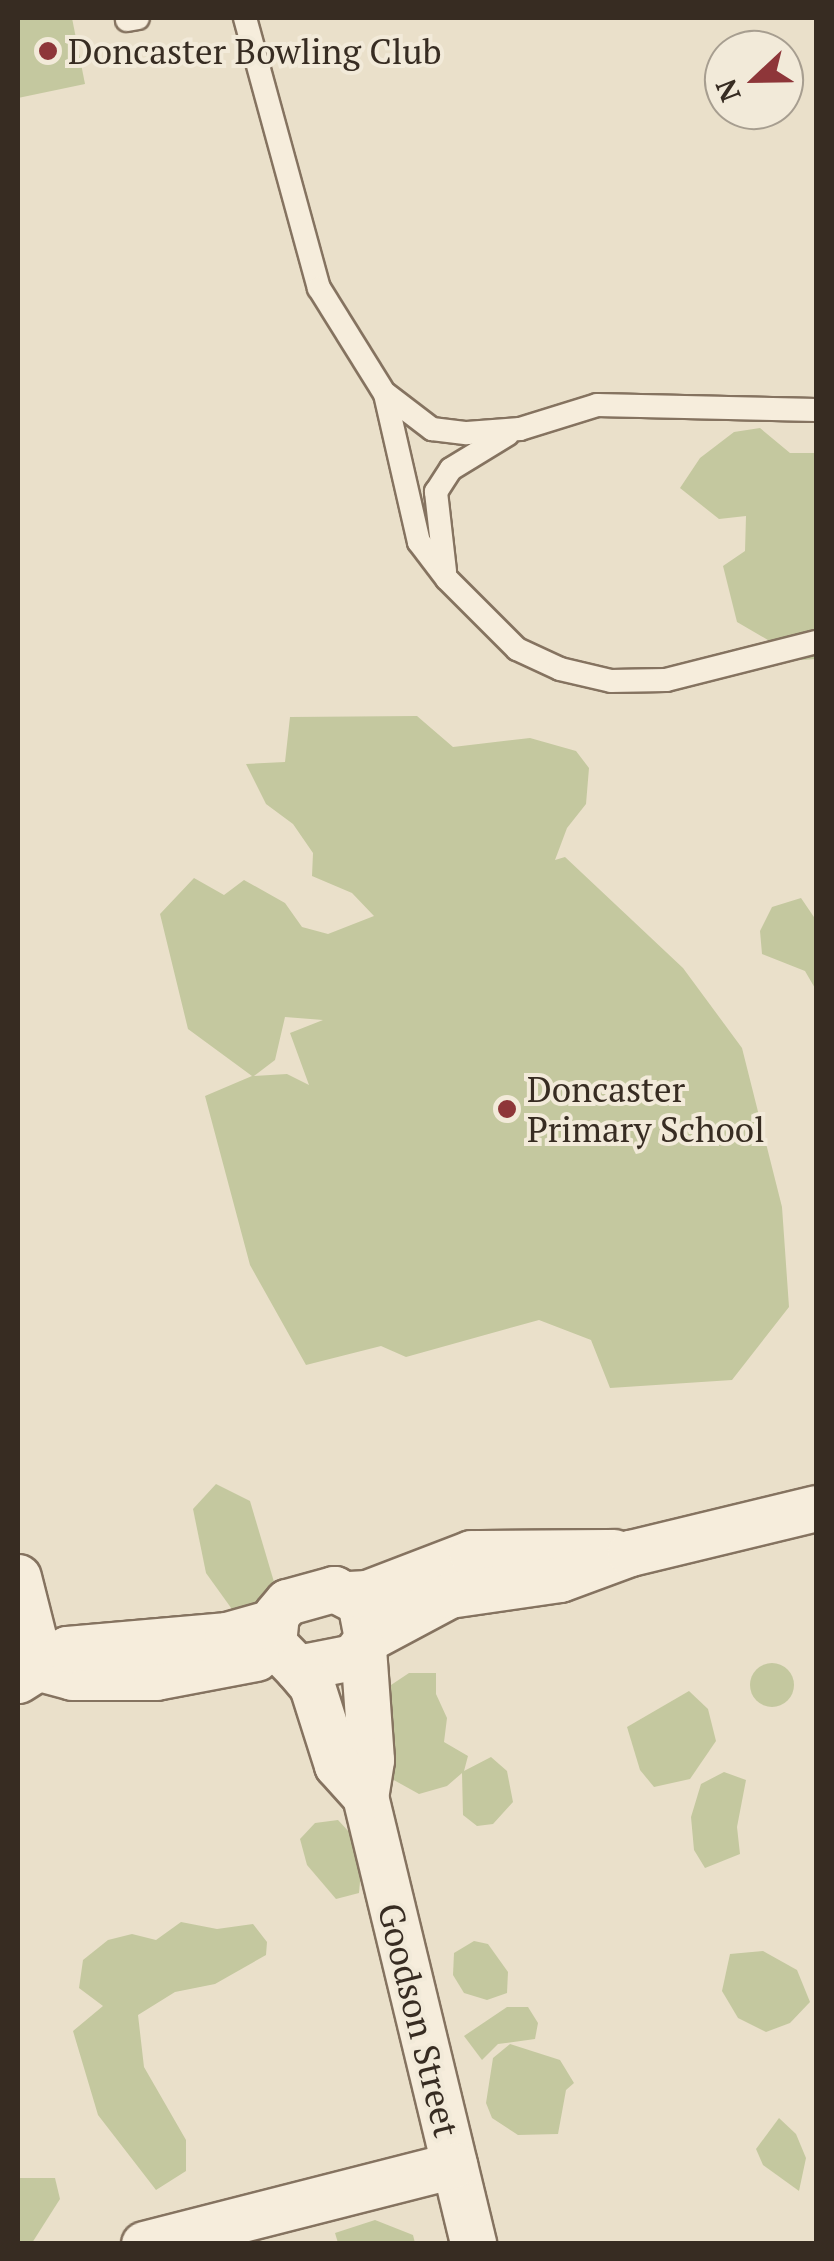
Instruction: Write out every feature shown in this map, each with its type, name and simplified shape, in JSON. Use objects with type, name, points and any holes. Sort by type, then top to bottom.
[{"type":"street","points":[[18,1577],[29,1674],[67,1649],[226,1634],[337,1662],[449,1596],[533,1586],[630,1553],[816,1508]]},
{"type":"street","points":[[284,1650],[300,1597],[334,1590],[368,1594],[471,1553],[630,1553]]},
{"type":"street","points":[[349,1594],[367,1614],[365,1643]]},
{"type":"street","name":"Goodson Street","points":[[365,1643],[372,1760],[365,1796],[474,2244]]},
{"type":"street","name":"Goodson Street","points":[[284,1650],[312,1686],[336,1765],[365,1796]]},
{"type":"street","points":[[144,2244],[454,2165]]},
{"type":"lane","points":[[245,18],[319,288],[385,394],[419,542],[447,580],[517,649],[560,669],[611,681],[666,680],[816,642]]},
{"type":"lane","points":[[385,394],[432,429],[520,430]]},
{"type":"lane","points":[[447,580],[436,492],[451,468],[520,430],[598,404],[816,410]]},
{"type":"green space","name":"Doncaster Bowling Club","points":[[18,18],[72,18],[85,84],[18,98]]},
{"type":"green space","points":[[760,428],[790,453],[816,453],[816,659],[802,660],[737,622],[723,566],[745,551],[746,516],[719,519],[680,488],[700,458],[734,432]]},
{"type":"green space","points":[[417,716],[453,747],[530,738],[576,751],[589,768],[586,804],[567,828],[555,860],[565,857],[683,968],[742,1048],[782,1207],[789,1307],[732,1380],[610,1388],[591,1340],[539,1320],[406,1357],[381,1346],[306,1365],[250,1265],[205,1096],[252,1076],[188,1029],[160,914],[194,878],[224,895],[244,880],[285,903],[302,927],[328,934],[374,916],[352,893],[312,876],[313,853],[293,824],[266,804],[246,764],[285,762],[290,717]],"holes":[[[285,1017],[323,1020],[290,1033],[309,1085],[287,1074],[254,1076],[275,1060]]]},
{"type":"green space","points":[[801,898],[816,920],[816,990],[805,971],[762,954],[760,931],[772,907]]},
{"type":"green space","points":[[216,1484],[250,1501],[277,1592],[263,1611],[234,1612],[206,1573],[193,1509]]},
{"type":"green space","points":[[772,1663],[788,1669],[794,1685],[788,1701],[772,1707],[756,1701],[750,1685],[756,1669]]},
{"type":"green space","points":[[409,1673],[436,1673],[436,1694],[447,1718],[444,1742],[468,1756],[464,1771],[491,1757],[507,1771],[513,1802],[493,1824],[477,1826],[463,1815],[462,1773],[447,1786],[419,1794],[392,1779],[381,1707],[388,1687]]},
{"type":"green space","points":[[689,1691],[708,1709],[716,1741],[690,1779],[654,1787],[640,1770],[627,1727]]},
{"type":"green space","points":[[724,1772],[746,1780],[737,1827],[740,1854],[705,1868],[694,1850],[691,1817],[701,1784]]},
{"type":"green space","points":[[338,1820],[363,1847],[359,1893],[336,1899],[307,1865],[300,1839],[315,1823]]},
{"type":"green space","points":[[181,1922],[217,1929],[253,1924],[267,1942],[266,1955],[215,1984],[175,1992],[138,2015],[144,2067],[186,2140],[186,2171],[156,2190],[98,2115],[73,2031],[103,2006],[79,1988],[83,1960],[108,1940],[132,1934],[156,1940]]},
{"type":"green space","points":[[474,1941],[488,1944],[508,1972],[507,1993],[487,2000],[464,1993],[453,1975],[454,1953]]},
{"type":"green space","points":[[763,1951],[797,1970],[810,2002],[790,2023],[766,2032],[738,2018],[722,1991],[730,1954]]},
{"type":"green space","points":[[507,2007],[528,2007],[538,2023],[535,2039],[498,2044],[482,2060],[464,2036]]},
{"type":"green space","points":[[510,2044],[560,2060],[574,2083],[566,2090],[558,2134],[518,2135],[492,2118],[486,2103],[493,2058]]},
{"type":"green space","points":[[779,2118],[796,2134],[806,2158],[799,2191],[763,2165],[756,2149]]},
{"type":"green space","points":[[18,2178],[55,2178],[60,2199],[32,2243],[18,2243]]},
{"type":"green space","points":[[375,2220],[413,2235],[415,2243],[338,2243],[335,2233]]},
{"type":"place","name":"Doncaster Bowling Club","points":[[48,51]]},
{"type":"place","name":"Doncaster Primary School","points":[[507,1109]]}]
